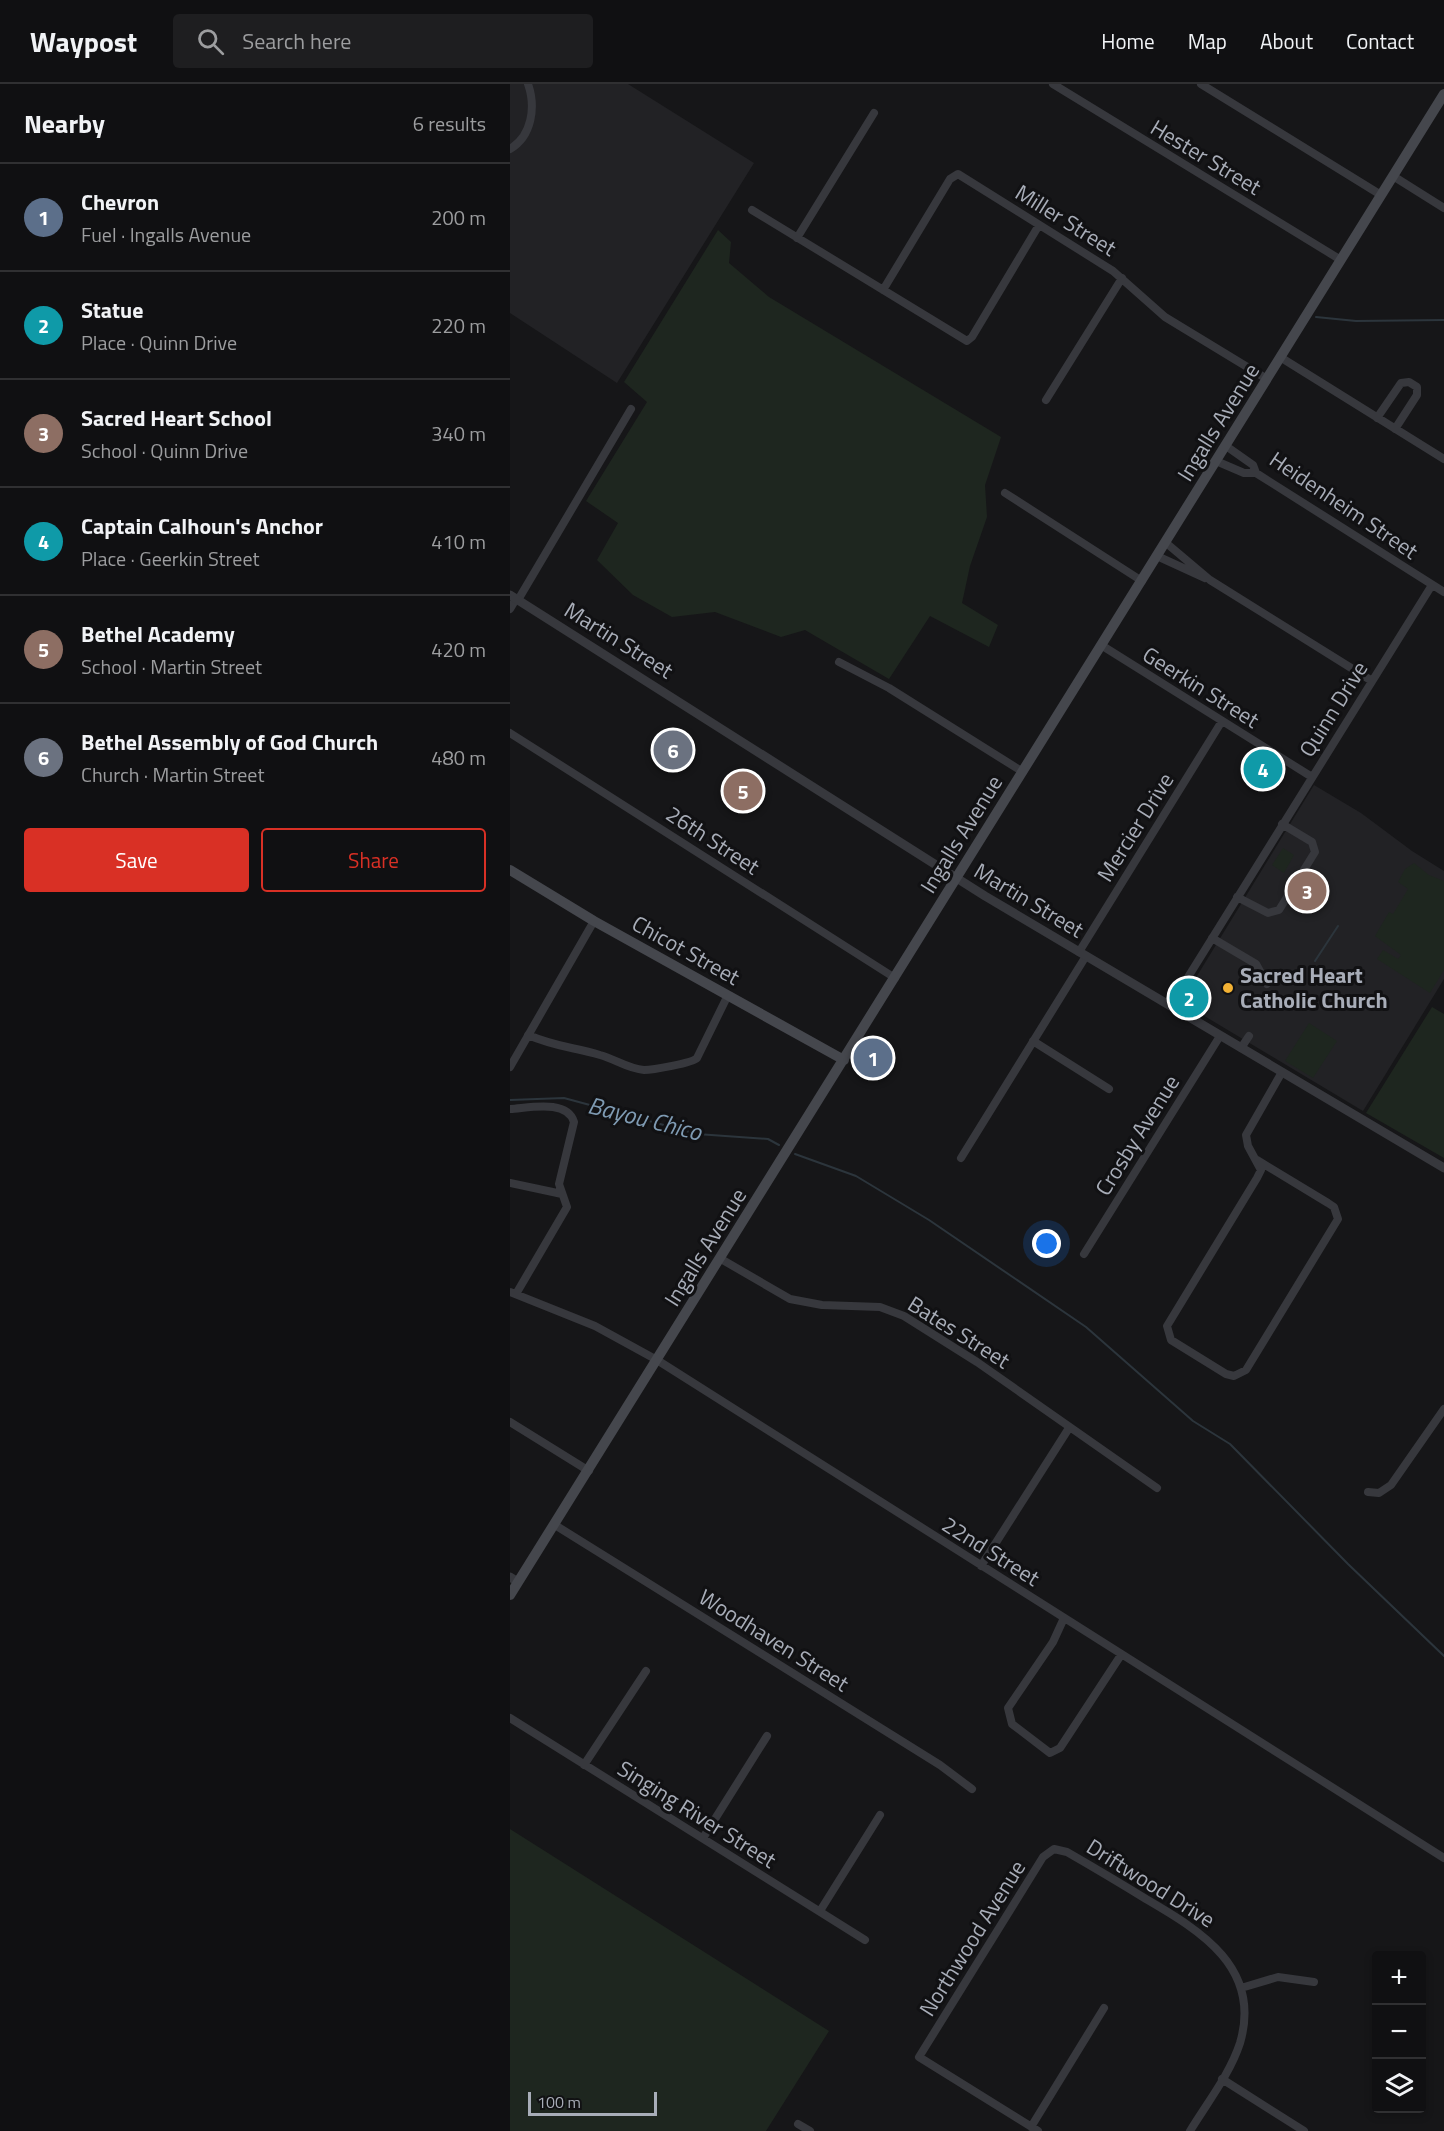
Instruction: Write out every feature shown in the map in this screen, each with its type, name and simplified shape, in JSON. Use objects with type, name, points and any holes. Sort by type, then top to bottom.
[{"type":"main road","name":"Ingalls Avenue","points":[[510,1595],[514,1579],[555,1525],[589,1471],[1444,94]]},
{"type":"main road","name":"Chicot Street","points":[[510,870],[594,921],[844,1060]]},
{"type":"street","points":[[510,149],[528,128],[532,107],[528,84]]},
{"type":"street","name":"Hester Street","points":[[1053,84],[1341,260]]},
{"type":"street","points":[[1201,84],[1381,195]]},
{"type":"street","points":[[797,237],[874,113]]},
{"type":"street","name":"Miller Street","points":[[883,290],[955,175],[964,177],[1122,278],[1165,317],[1267,379]]},
{"type":"street","points":[[1393,176],[1444,208]]},
{"type":"street","points":[[752,210],[967,341],[972,337],[1039,225]]},
{"type":"street","points":[[1047,400],[1122,278]]},
{"type":"street","points":[[1280,357],[1444,459]]},
{"type":"street","points":[[1377,418],[1401,383],[1413,384],[1417,387],[1417,395],[1395,429]]},
{"type":"street","points":[[510,609],[631,409]]},
{"type":"street","name":"Heidenheim Street","points":[[1226,446],[1252,465],[1256,473],[1444,592]]},
{"type":"street","points":[[1216,461],[1244,473],[1256,473]]},
{"type":"street","points":[[1005,493],[1142,581]]},
{"type":"street","points":[[1166,542],[1210,580]]},
{"type":"street","points":[[1157,556],[1210,580],[1372,681]]},
{"type":"street","name":"Quinn Drive","points":[[1170,1006],[1432,585]]},
{"type":"street","name":"Martin Street","points":[[515,598],[956,879],[1444,1168]]},
{"type":"street","name":"Geerkin Street","points":[[1101,645],[1312,777]]},
{"type":"street","points":[[839,662],[889,688],[1023,772]]},
{"type":"street","name":"Mercier Drive","points":[[961,1158],[1222,722]]},
{"type":"street","name":"26th Street","points":[[510,733],[895,978]]},
{"type":"street","points":[[1237,897],[1268,912],[1279,909],[1315,852],[1312,842],[1282,824]]},
{"type":"street","points":[[510,1067],[594,921]]},
{"type":"street","points":[[1212,938],[1256,964],[1267,984]]},
{"type":"street","points":[[528,1035],[566,1049],[601,1055],[633,1068],[651,1069],[689,1063],[697,1058],[728,995]]},
{"type":"street","name":"Crosby Avenue","points":[[1084,1254],[1220,1036]]},
{"type":"street","points":[[1241,1048],[1249,1036]]},
{"type":"street","points":[[1033,1041],[1110,1089]]},
{"type":"street","points":[[1264,1169],[1167,1326],[1171,1340],[1226,1374],[1234,1376],[1246,1370],[1338,1219],[1334,1207],[1274,1170],[1264,1169],[1248,1146],[1246,1135],[1282,1072]]},
{"type":"street","points":[[510,1109],[562,1108],[571,1114],[573,1131],[559,1184],[567,1203],[563,1216],[513,1293]]},
{"type":"street","points":[[510,1183],[562,1194]]},
{"type":"street","name":"Bates Street","points":[[721,1259],[790,1299],[822,1305],[880,1308],[904,1316],[977,1362],[1157,1488]]},
{"type":"street","name":"22nd Street","points":[[513,1293],[595,1326],[657,1360],[1444,1858]]},
{"type":"street","points":[[1368,1492],[1379,1493],[1391,1485],[1444,1409]]},
{"type":"street","points":[[510,1422],[589,1471]]},
{"type":"street","points":[[981,1566],[1069,1428]]},
{"type":"street","name":"Woodhaven Street","points":[[555,1525],[940,1765],[972,1789]]},
{"type":"street","points":[[1064,1618],[1053,1642],[1008,1708],[1012,1724],[1050,1753],[1060,1748],[1120,1655]]},
{"type":"street","points":[[584,1765],[646,1671]]},
{"type":"street","name":"Singing River Street","points":[[510,1718],[865,1940]]},
{"type":"street","points":[[703,1839],[767,1736]]},
{"type":"street","points":[[820,1911],[879,1815]]},
{"type":"street","name":"Driftwood Drive","points":[[1054,1849],[1067,1852],[1202,1934],[1225,1958],[1240,1988]]},
{"type":"street","name":"Northwood Avenue","points":[[1035,2129],[919,2057],[1044,1857],[1054,1849]]},
{"type":"street","points":[[1190,2131],[1232,2063],[1242,2034],[1240,1988],[1278,1977],[1314,1982]]},
{"type":"street","points":[[1035,2129],[1104,2007]]},
{"type":"street","points":[[1222,2079],[1304,2131]]},
{"type":"street","points":[[798,2124],[810,2131]]},
{"type":"shaded area","points":[[510,84],[628,84],[754,163],[617,383],[510,313]]},
{"type":"shaded area","points":[[718,230],[731,242],[729,263],[769,297],[1001,437],[985,485],[987,517],[970,566],[962,603],[998,625],[989,647],[930,616],[889,679],[805,630],[781,637],[715,612],[672,617],[633,595],[597,560],[618,523],[586,501],[647,402],[624,382]]},
{"type":"shaded area","points":[[1314,785],[1361,813],[1412,851],[1444,871],[1444,979],[1363,1111],[1181,1002]]},
{"type":"shaded area","points":[[1283,848],[1294,855],[1284,873],[1272,865]]},
{"type":"shaded area","points":[[1414,863],[1429,875],[1444,881],[1444,970],[1430,993],[1377,959],[1383,950],[1398,959],[1401,955],[1375,936],[1389,912],[1393,914],[1408,889],[1398,882],[1405,869]]},
{"type":"shaded area","points":[[1432,1007],[1444,1014],[1444,1158],[1366,1113]]},
{"type":"shaded area","points":[[1309,1023],[1337,1041],[1313,1078],[1285,1061]]},
{"type":"shaded area","points":[[510,1829],[829,2031],[766,2131],[510,2131]]},
{"type":"waterway","points":[[1316,317],[1356,321],[1444,320]]},
{"type":"waterway","points":[[1315,961],[1338,926]]},
{"type":"waterway","name":"Bayou Chico","points":[[510,1100],[564,1098],[697,1134],[768,1139],[779,1145]]},
{"type":"waterway","points":[[795,1154],[856,1176],[929,1220],[1086,1327],[1193,1421],[1230,1444],[1348,1564],[1444,1656]]},
{"type":"place","name":"Bethel Assembly of God Church","points":[[673,750]]},
{"type":"place","name":"Captain Calhoun's Anchor","points":[[1263,769]]},
{"type":"place","name":"Bethel Academy","points":[[743,791]]},
{"type":"place","name":"Sacred Heart School","points":[[1307,891]]},
{"type":"place","name":"Sacred Heart Catholic Church","points":[[1228,988]]},
{"type":"place","name":"Statue","points":[[1189,998]]},
{"type":"place","name":"Chevron","points":[[873,1058]]}]
